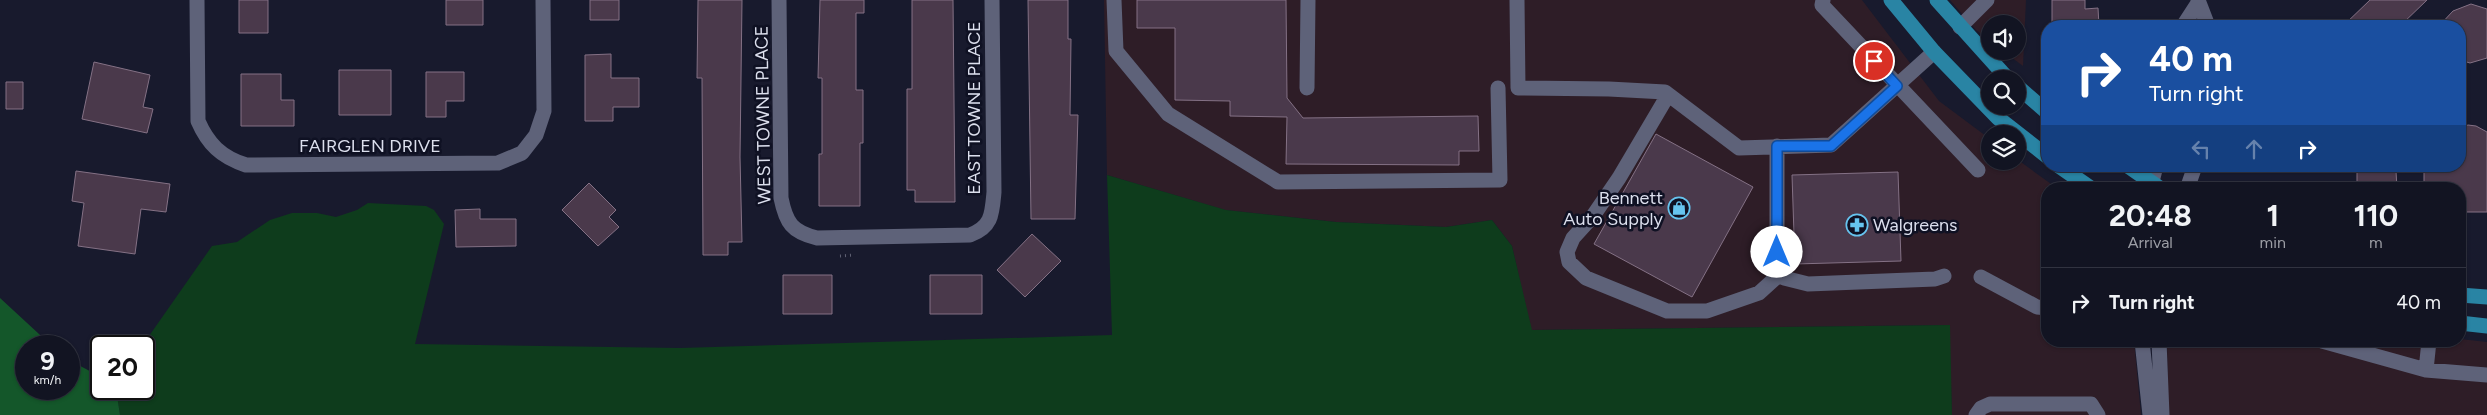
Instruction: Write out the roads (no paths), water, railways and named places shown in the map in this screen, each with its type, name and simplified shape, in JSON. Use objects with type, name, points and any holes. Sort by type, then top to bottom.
[{"type":"main road","points":[[1891,0],[1934,52],[1998,118],[2041,152]]},
{"type":"main road","points":[[1937,0],[2000,70]]},
{"type":"main road","points":[[2026,94],[2041,107]]},
{"type":"main road","points":[[2068,172],[2082,182]]},
{"type":"main road","points":[[2135,172],[2148,182]]},
{"type":"main road","points":[[2466,296],[2487,297]]},
{"type":"main road","points":[[2466,324],[2487,326]]},
{"type":"street","name":"FAIRGLEN DRIVE","points":[[197,0],[198,121],[206,139],[220,153],[246,165],[490,164],[498,163],[522,153],[536,135],[544,111],[543,0]]},
{"type":"street","name":"WEST TOWNE PLACE","points":[[779,0],[781,198],[784,214],[790,225],[802,234],[817,238],[970,235]]},
{"type":"street","name":"EAST TOWNE PLACE","points":[[970,235],[982,230],[992,216],[994,192],[992,0]]},
{"type":"street","points":[[1114,0],[1116,51],[1168,114],[1278,182],[1500,180],[1498,88]]},
{"type":"street","points":[[1307,88],[1308,0]]},
{"type":"street","points":[[1517,0],[1518,88],[1665,92],[1739,148],[1831,146],[1934,52]]},
{"type":"street","points":[[1960,27],[1987,0]]},
{"type":"street","points":[[1823,2],[1897,86],[1978,170]]},
{"type":"street","points":[[2187,20],[2198,2]]},
{"type":"street","points":[[2198,2],[2206,20]]},
{"type":"street","points":[[1668,95],[1619,178],[1593,216],[1573,238],[1567,252],[1569,262],[1586,278],[1667,311],[1706,311],[1759,294],[1780,274]]},
{"type":"street","points":[[1777,146],[1777,269],[1784,278],[1808,284],[1934,279],[1944,276]]},
{"type":"street","points":[[1981,277],[2037,308],[2041,308]]},
{"type":"street","points":[[2143,347],[2150,415]]},
{"type":"street","points":[[2159,347],[2162,415]]},
{"type":"street","points":[[2344,347],[2426,370],[2487,375]]},
{"type":"street","points":[[2426,370],[2428,347]]},
{"type":"street","points":[[1976,415],[1981,408],[1990,404],[2091,404],[2098,415]]},
{"type":"place","name":"Bennett Auto Supply","points":[[1679,208]]},
{"type":"place","name":"Walgreens","points":[[1857,225]]}]
